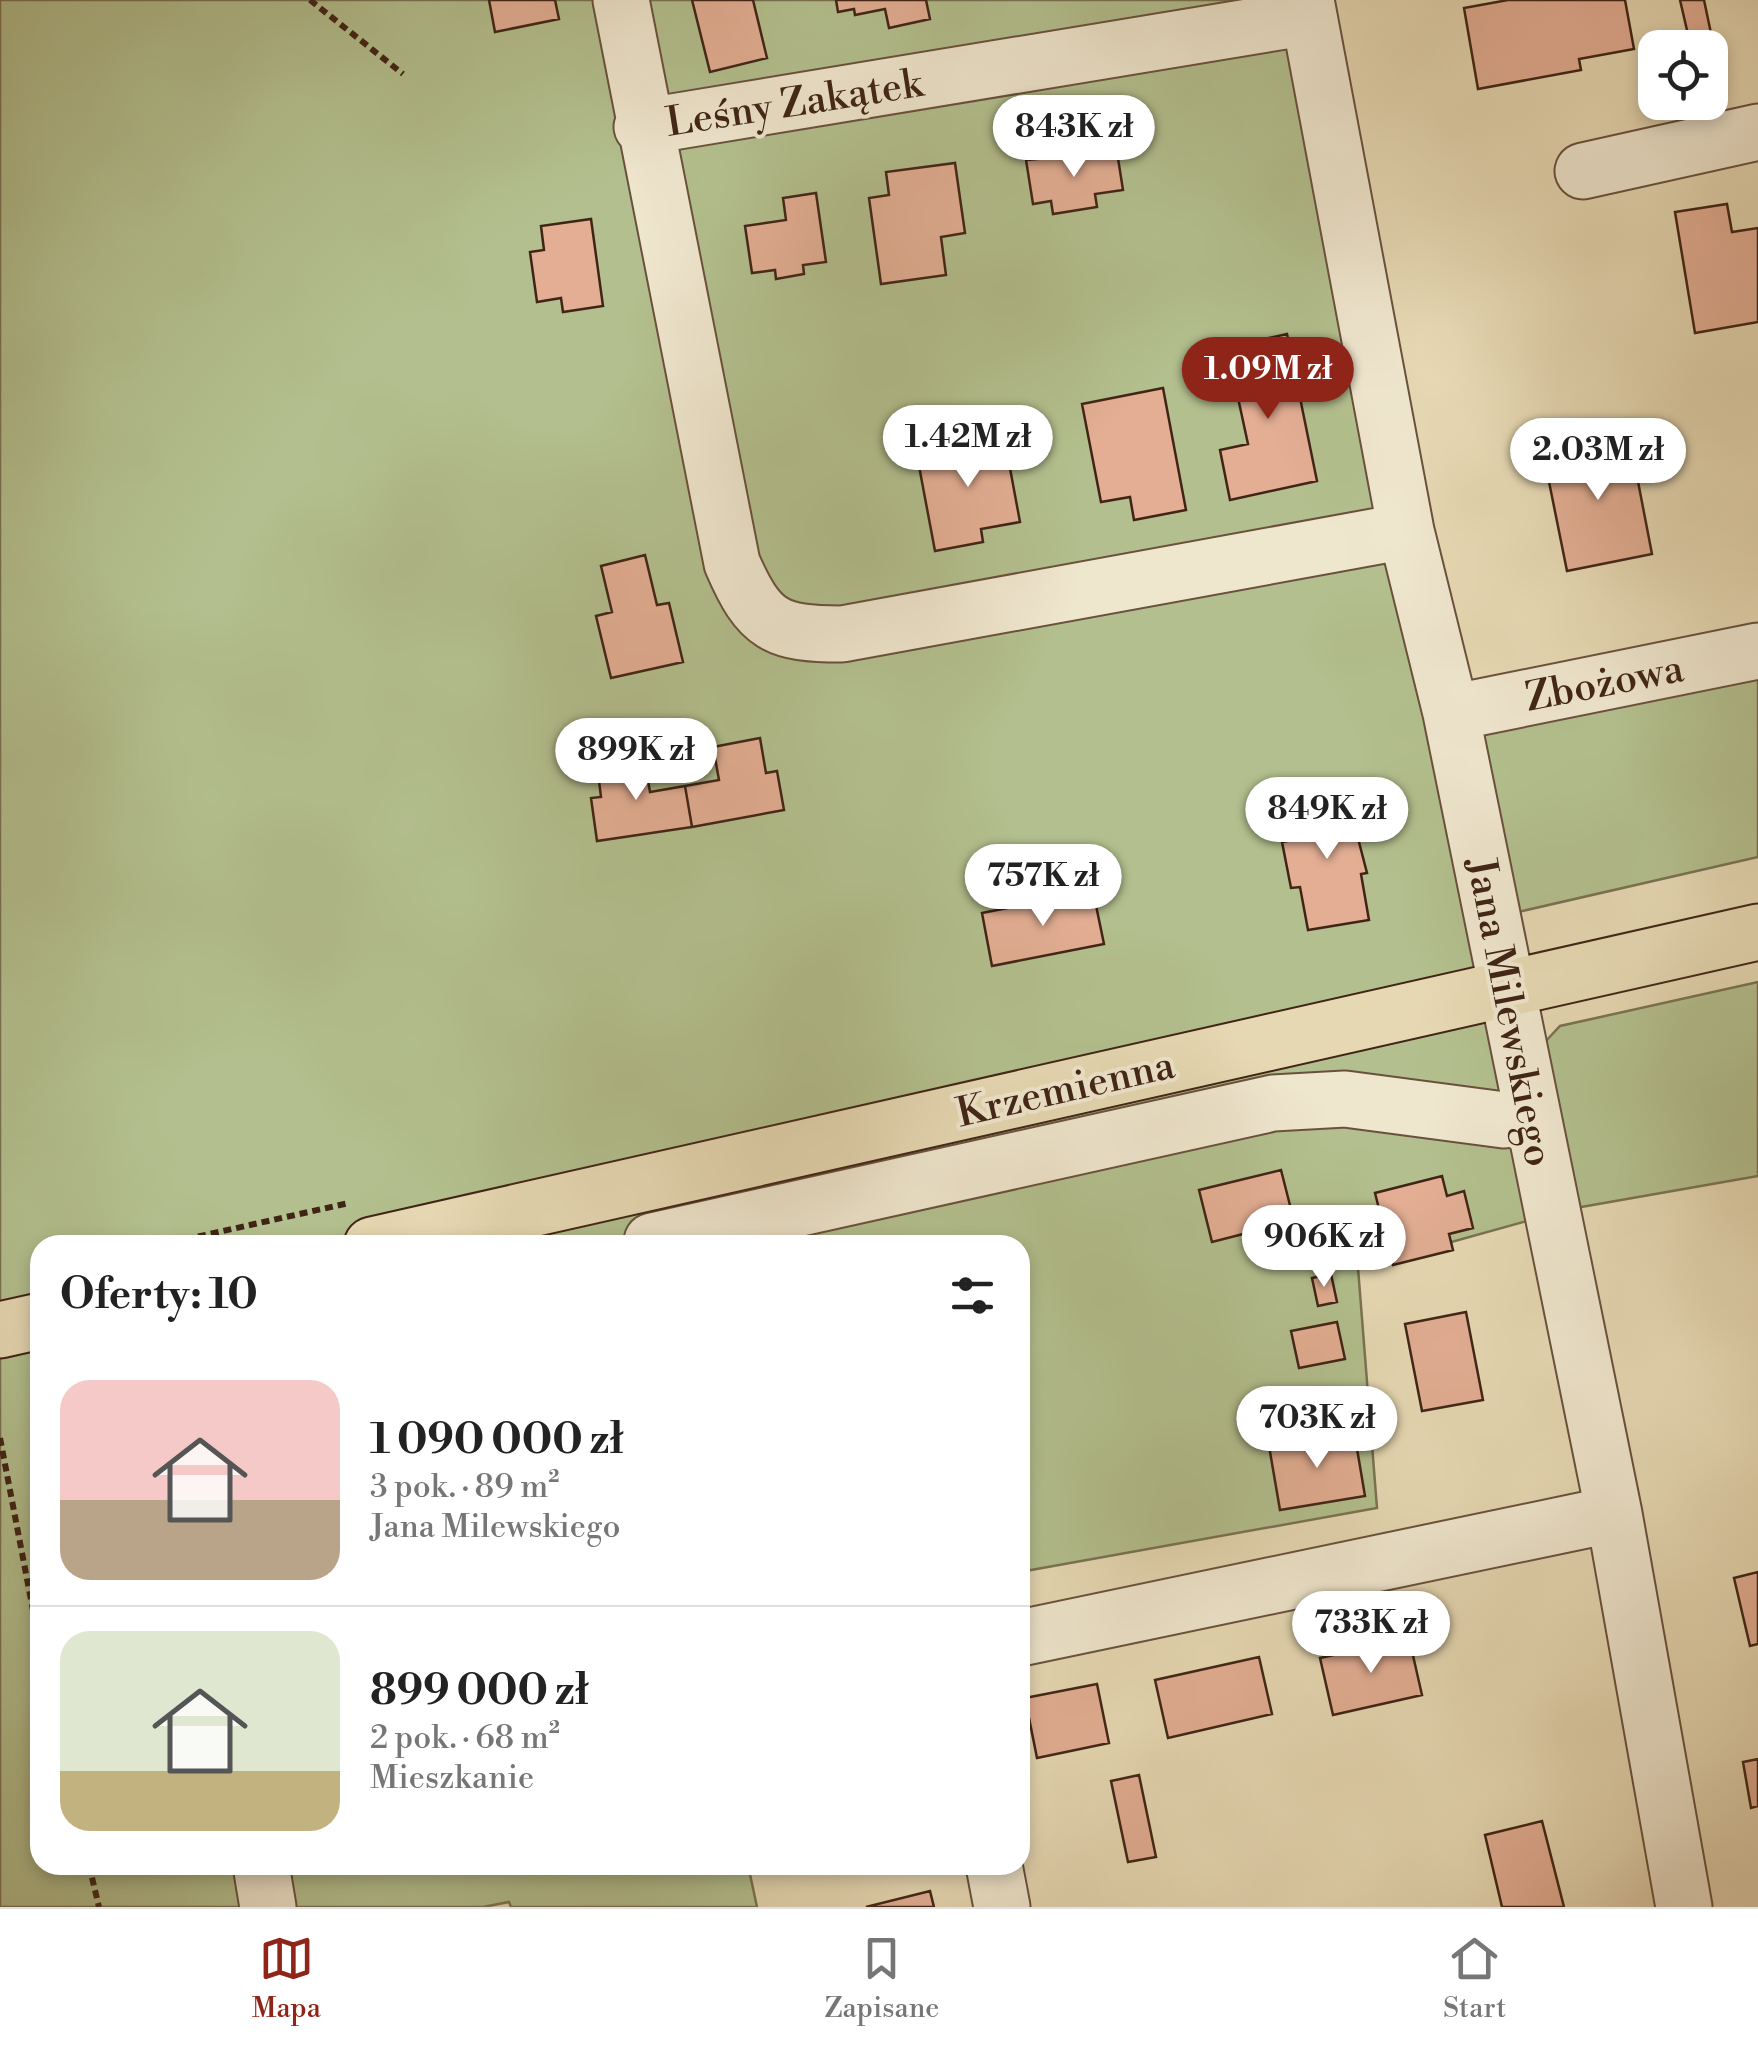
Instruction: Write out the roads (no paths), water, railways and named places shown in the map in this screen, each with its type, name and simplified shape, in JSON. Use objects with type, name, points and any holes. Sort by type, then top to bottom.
[{"type":"main road","name":"Krzemienna","points":[[416,1235],[1758,932]]},
{"type":"main road","points":[[0,1330],[30,1322]]},
{"type":"street","name":"Leśny Zakątek","points":[[621,0],[642,127],[1308,9]]},
{"type":"street","name":"Jana Milewskiego","points":[[1308,9],[1406,531],[1451,713],[1614,1514],[1684,1907]]},
{"type":"street","points":[[642,127],[732,562],[745,594],[765,616],[794,634],[842,634],[1406,531]]},
{"type":"street","points":[[1583,171],[1758,132]]},
{"type":"street","name":"Zbożowa","points":[[1451,713],[1758,651]]},
{"type":"street","points":[[679,1235],[1273,1103],[1345,1099],[1504,1120],[1530,1113]]},
{"type":"street","points":[[1030,1636],[1614,1514]]},
{"type":"street","points":[[263,1875],[268,1907]]},
{"type":"street","points":[[996,1875],[1002,1907]]}]
